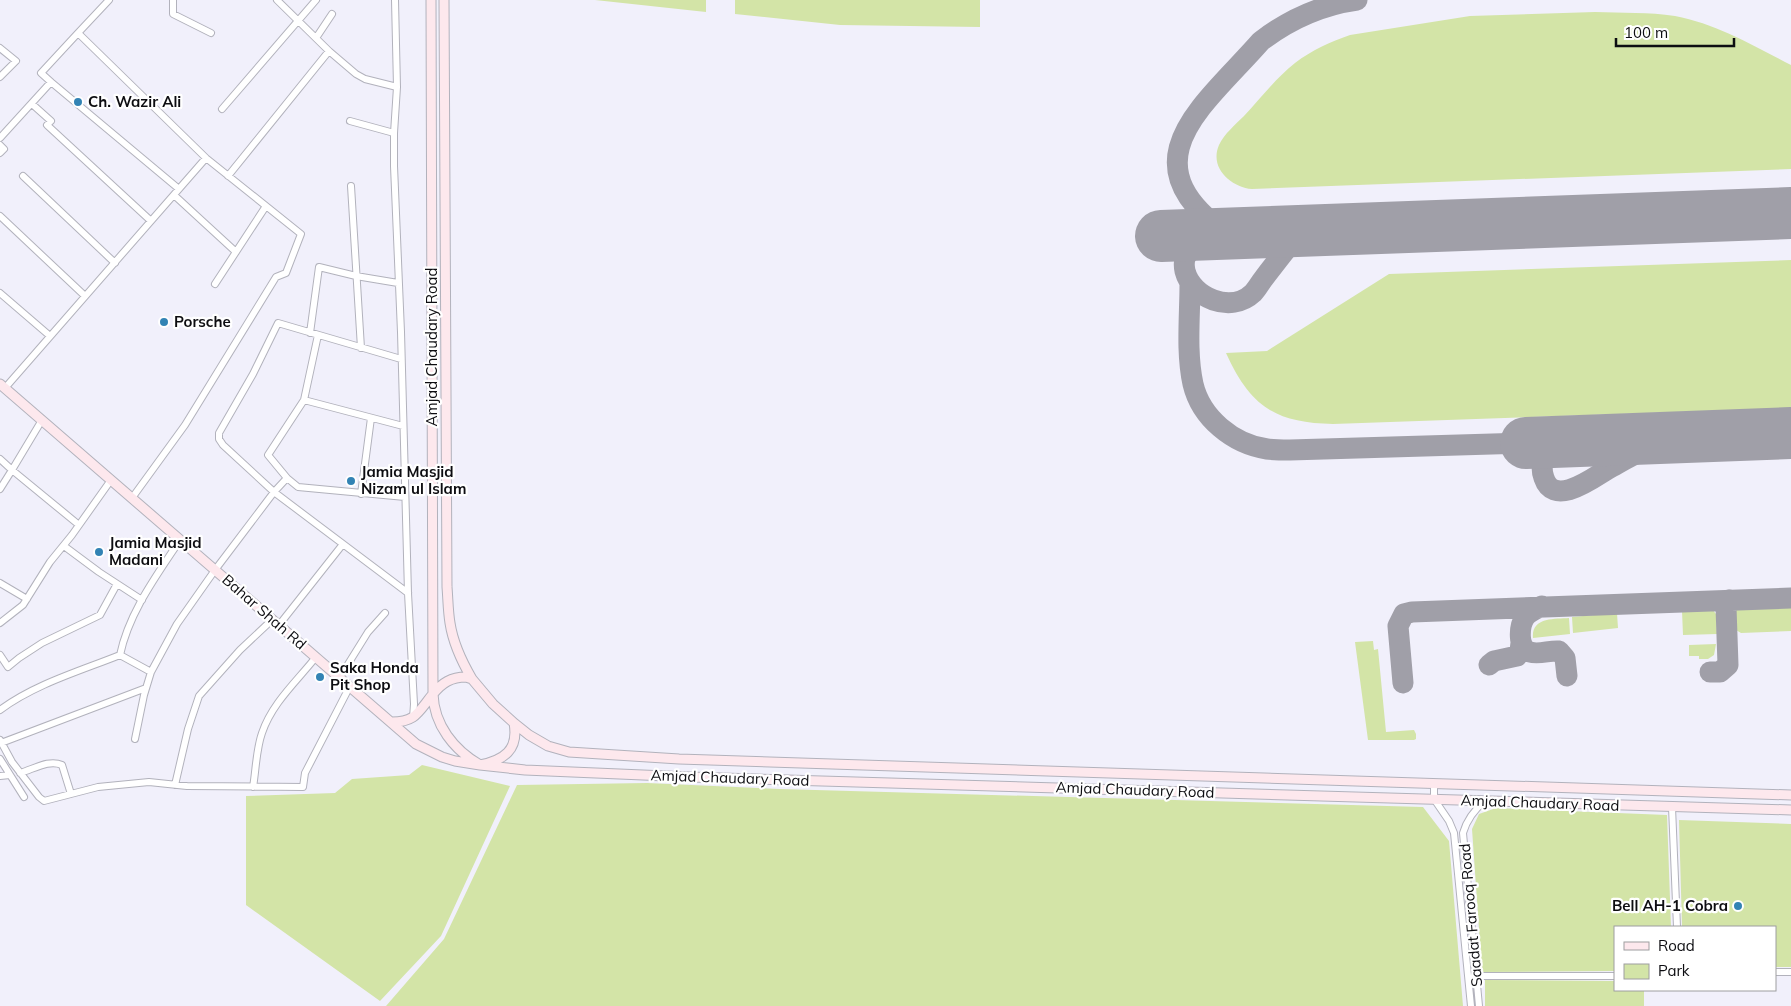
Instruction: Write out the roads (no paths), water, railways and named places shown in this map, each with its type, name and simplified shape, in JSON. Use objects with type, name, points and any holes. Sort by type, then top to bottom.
[{"type":"main road","name":"Amjad Chaudary Road","points":[[431,0],[433,694]]},
{"type":"main road","name":"Amjad Chaudary Road","points":[[444,0],[447,587],[450,623],[454,641],[472,679]]},
{"type":"main road","name":"Bahar Shah Rd","points":[[2,386],[392,722]]},
{"type":"main road","points":[[392,722],[405,722],[413,718],[433,694],[439,687],[452,678],[466,677],[472,679],[493,704],[514,723],[515,738],[510,750],[502,758],[480,765],[463,754],[446,734],[435,712],[433,694]]},
{"type":"main road","name":"Amjad Chaudary Road","points":[[392,722],[416,744],[455,762],[525,770],[690,777],[1791,810]]},
{"type":"main road","name":"Amjad Chaudary Road","points":[[514,723],[529,735],[548,746],[569,752],[591,754],[1791,795]]},
{"type":"street","points":[[109,0],[41,73],[177,192],[236,252]]},
{"type":"street","points":[[173,0],[173,14],[210,33]]},
{"type":"street","points":[[277,0],[356,74],[365,79],[397,87]]},
{"type":"street","points":[[222,109],[316,0]]},
{"type":"street","points":[[395,0],[397,87],[394,133],[413,718]]},
{"type":"street","points":[[316,38],[332,14]]},
{"type":"street","points":[[78,33],[206,158],[301,234],[286,273],[276,277],[186,425],[132,498]]},
{"type":"street","points":[[0,48],[16,61],[0,77]]},
{"type":"street","points":[[228,176],[330,50]]},
{"type":"street","points":[[0,138],[51,82]]},
{"type":"street","points":[[32,104],[51,121],[47,125],[151,221]]},
{"type":"street","points":[[350,121],[394,133]]},
{"type":"street","points":[[0,145],[4,149],[0,153]]},
{"type":"street","points":[[2,386],[86,296],[206,158]]},
{"type":"street","points":[[23,176],[115,263]]},
{"type":"street","points":[[351,186],[361,348]]},
{"type":"street","points":[[216,284],[266,206]]},
{"type":"street","points":[[0,216],[86,296]]},
{"type":"street","points":[[310,333],[319,268],[398,283]]},
{"type":"street","points":[[0,293],[50,336]]},
{"type":"street","points":[[401,359],[278,323],[253,374],[219,433],[219,439],[222,445],[274,492],[408,593]]},
{"type":"street","points":[[318,335],[304,400],[268,455],[287,478],[298,487],[405,497]]},
{"type":"street","points":[[304,400],[403,426]]},
{"type":"street","points":[[361,494],[371,418]]},
{"type":"street","points":[[0,489],[42,420]]},
{"type":"street","points":[[0,459],[79,525]]},
{"type":"street","points":[[135,739],[151,672],[178,624],[215,570],[274,492],[287,478]]},
{"type":"street","points":[[0,623],[14,613],[27,599],[50,562],[64,546],[111,480]]},
{"type":"street","points":[[120,655],[123,639],[142,600],[180,540]]},
{"type":"street","points":[[175,785],[188,729],[199,696],[240,650],[276,622],[342,544]]},
{"type":"street","points":[[64,546],[142,600]]},
{"type":"street","points":[[0,583],[27,599]]},
{"type":"street","points":[[0,654],[8,667],[42,643],[100,615],[117,584]]},
{"type":"street","points":[[340,677],[368,632],[385,614]]},
{"type":"street","points":[[120,655],[151,672]]},
{"type":"street","points":[[0,710],[16,698],[44,685],[120,655]]},
{"type":"street","points":[[253,787],[261,734],[268,719],[276,705],[316,657]]},
{"type":"street","points":[[146,688],[1,742],[20,773],[44,801],[98,787],[149,782],[175,785],[303,787],[305,773],[350,686]]},
{"type":"street","points":[[0,759],[24,797]]},
{"type":"street","points":[[20,773],[50,762],[56,763],[62,766],[71,794]]},
{"type":"street","points":[[0,776],[10,775]]},
{"type":"street","points":[[1434,784],[1434,799]]},
{"type":"street","name":"Saadat Farooq Road","points":[[1434,799],[1449,821],[1454,833],[1471,1006]]},
{"type":"street","name":"Saadat Farooq Road","points":[[1479,1006],[1463,833],[1470,815],[1485,801]]},
{"type":"street","points":[[1672,807],[1676,926]]},
{"type":"street","points":[[1776,972],[1791,972]]},
{"type":"street","points":[[1468,976],[1614,976]]},
{"type":"place","name":"Ch. Wazir Ali","points":[[78,102]]},
{"type":"place","name":"Porsche","points":[[164,322]]},
{"type":"place","name":"Jamia Masjid Nizam ul Islam","points":[[351,481]]},
{"type":"place","name":"Jamia Masjid Madani","points":[[99,552]]},
{"type":"place","name":"Saka Honda Pit Shop","points":[[320,677]]},
{"type":"place","name":"Bell AH-1 Cobra","points":[[1738,906]]}]
